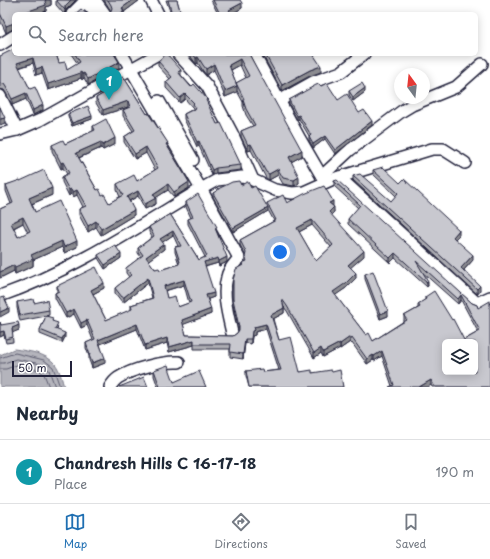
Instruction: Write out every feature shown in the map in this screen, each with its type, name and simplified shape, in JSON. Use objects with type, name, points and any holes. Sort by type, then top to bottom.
[{"type":"street","points":[[74,12],[87,0]]},
{"type":"street","points":[[87,0],[95,12]]},
{"type":"street","points":[[87,0],[102,12]]},
{"type":"street","points":[[151,0],[157,12]]},
{"type":"street","points":[[0,45],[12,37]]},
{"type":"street","points":[[124,56],[134,67],[204,187],[239,258],[227,276],[225,292],[232,333]]},
{"type":"street","points":[[131,56],[134,67]]},
{"type":"street","points":[[0,134],[17,130],[40,120],[154,56]]},
{"type":"street","points":[[180,56],[207,86],[232,133],[253,180]]},
{"type":"street","points":[[255,56],[323,179]]},
{"type":"street","points":[[279,101],[313,82],[341,72],[361,56]]},
{"type":"street","points":[[0,296],[27,286],[83,260],[217,180],[242,177],[253,180],[275,190],[304,192],[323,179],[350,150],[402,111],[412,105],[456,87],[482,64]]},
{"type":"street","points":[[0,96],[17,130]]},
{"type":"street","points":[[323,179],[339,177],[432,149],[443,149],[465,163]]},
{"type":"street","points":[[339,177],[477,303],[490,296]]},
{"type":"street","points":[[110,387],[117,378],[134,370],[170,362],[179,362]]},
{"type":"water","points":[[14,349],[36,353],[51,360],[61,375],[64,387],[0,387],[0,355]]},
{"type":"building","points":[[0,0],[46,0],[46,5],[26,12],[12,12],[12,24],[6,26],[0,13]]},
{"type":"building","points":[[56,0],[71,0],[65,6],[65,10]]},
{"type":"building","points":[[108,0],[133,0],[122,8],[124,11],[123,12],[110,12],[112,8]]},
{"type":"building","points":[[168,0],[177,0],[180,12],[171,12]]},
{"type":"building","points":[[213,0],[240,0],[242,3],[229,10],[230,12],[219,12]]},
{"type":"building","points":[[81,9],[85,12],[77,12]]},
{"type":"building","points":[[12,50],[12,56],[57,56],[59,63],[65,62],[67,70],[80,62],[76,56],[115,56],[119,62],[88,79],[84,73],[82,74],[81,72],[48,84],[42,67],[36,69],[33,58],[17,63],[30,89],[35,87],[43,105],[33,110],[26,93],[12,99],[4,84],[0,83],[0,56]]},
{"type":"building","points":[[164,56],[169,56],[181,70],[178,72],[191,87],[194,84],[207,99],[206,100],[217,124],[221,123],[241,165],[216,168],[212,170],[199,141],[197,142],[184,114],[196,108],[193,104],[194,103],[185,94],[180,98],[166,82],[172,77],[158,61]]},
{"type":"building","points":[[194,56],[250,56],[302,150],[289,157],[299,177],[294,180],[283,178],[278,169],[269,174],[266,172],[251,144],[248,145],[241,131],[255,125],[246,109],[244,99],[236,83],[237,86],[225,91],[214,64],[206,69],[198,57],[196,58]],"holes":[[[240,59],[249,76],[236,83],[229,65]]]},
{"type":"building","points":[[266,56],[314,56],[321,66],[310,70],[282,85]]},
{"type":"building","points":[[123,76],[147,114],[148,113],[168,143],[166,144],[189,182],[174,192],[168,184],[153,194],[156,198],[145,204],[138,191],[127,197],[134,210],[101,229],[96,221],[88,226],[79,209],[86,206],[77,190],[73,192],[71,189],[69,190],[62,177],[69,173],[63,162],[61,163],[52,145],[63,140],[65,144],[95,130],[93,126],[106,119],[115,138],[103,145],[101,142],[76,153],[97,190],[99,189],[102,195],[104,194],[109,203],[123,195],[117,184],[134,175],[137,181],[158,168],[146,147],[135,154],[124,137],[135,130],[123,110],[130,107],[128,101],[103,110],[96,98],[106,92],[104,87]]},
{"type":"building","points":[[327,83],[338,100],[347,94],[359,113],[364,110],[372,121],[335,150],[325,136],[313,144],[309,137],[311,135],[299,115],[297,116],[289,100],[316,85],[319,84],[321,86]]},
{"type":"building","points":[[362,83],[365,88],[353,97],[349,91]]},
{"type":"building","points":[[88,106],[92,116],[72,123],[68,114]]},
{"type":"building","points":[[0,107],[5,118],[0,119]]},
{"type":"building","points":[[383,167],[400,183],[404,179],[459,230],[453,237],[473,255],[461,268],[480,286],[477,289],[353,176],[360,174],[391,201],[398,193],[373,170]]},
{"type":"building","points":[[44,170],[52,188],[29,198],[35,212],[59,201],[77,241],[64,247],[62,241],[31,255],[33,259],[15,267],[14,265],[0,272],[0,209],[13,203],[6,185],[20,181]],"holes":[[[23,217],[30,231],[18,237],[11,223]]]},
{"type":"building","points":[[337,180],[472,303],[477,305],[478,308],[490,301],[490,387],[435,387],[431,380],[419,387],[389,387],[394,385],[382,351],[367,359],[350,337],[340,344],[323,352],[321,348],[314,353],[282,299],[284,308],[271,315],[279,340],[291,337],[300,372],[312,370],[312,373],[331,370],[332,372],[340,370],[343,387],[249,387],[246,371],[262,369],[263,372],[281,370],[266,324],[254,327],[255,330],[252,331],[251,339],[245,339],[243,354],[230,352],[231,344],[194,344],[194,340],[169,347],[167,338],[145,345],[137,324],[98,340],[105,358],[92,363],[86,343],[95,339],[87,320],[81,323],[74,309],[66,313],[55,293],[59,291],[57,286],[96,267],[104,283],[91,290],[106,320],[132,309],[131,305],[153,298],[148,278],[124,297],[122,297],[115,288],[131,275],[126,268],[143,255],[138,248],[154,236],[149,227],[170,214],[199,260],[207,256],[188,219],[193,217],[186,202],[198,194],[217,227],[215,228],[227,257],[219,261],[218,258],[204,262],[214,293],[206,295],[211,309],[182,320],[186,335],[233,336],[239,330],[239,327],[233,299],[233,280],[236,269],[243,265],[242,263],[247,261],[245,257],[245,250],[240,240],[276,220],[267,203],[283,195],[287,203],[324,186],[333,201],[329,203],[334,207],[329,212],[364,251],[348,265],[356,273],[346,283],[333,292],[366,335],[369,333],[373,341],[407,320],[404,316],[420,307],[418,304],[434,291],[452,320],[453,319],[463,339],[442,339],[442,375],[478,375],[478,339],[466,339],[480,331],[461,295],[458,299],[416,261],[428,281],[427,282],[395,253],[390,258],[348,219],[360,205],[334,181]],"holes":[[[312,220],[333,245],[316,261],[297,228]],[[173,231],[181,246],[175,247],[180,262],[179,264],[160,270],[159,268],[155,269],[146,257],[164,244],[160,239]],[[184,280],[191,302],[178,307],[175,296],[167,298],[164,286]]]},
{"type":"building","points":[[239,181],[241,185],[248,182],[251,188],[255,186],[268,208],[233,228],[213,193],[232,182]]},
{"type":"building","points":[[115,245],[121,254],[105,265],[98,255]]},
{"type":"building","points":[[373,271],[388,311],[380,314],[365,274]]},
{"type":"building","points":[[4,297],[9,308],[0,312],[0,298]]},
{"type":"building","points":[[33,299],[34,303],[47,300],[49,310],[20,315],[17,302]]},
{"type":"building","points":[[46,316],[53,318],[52,321],[58,323],[55,329],[65,333],[62,339],[40,330]]},
{"type":"building","points":[[0,322],[1,325],[18,322],[19,325],[12,328],[13,337],[6,339],[4,331],[0,332]]},
{"type":"building","points":[[168,365],[174,382],[199,371],[206,387],[160,387],[154,370]]},
{"type":"building","points":[[144,377],[148,387],[119,387]]},
{"type":"place","name":"Chandresh Hills C 16-17-18","points":[[109,100]]}]
